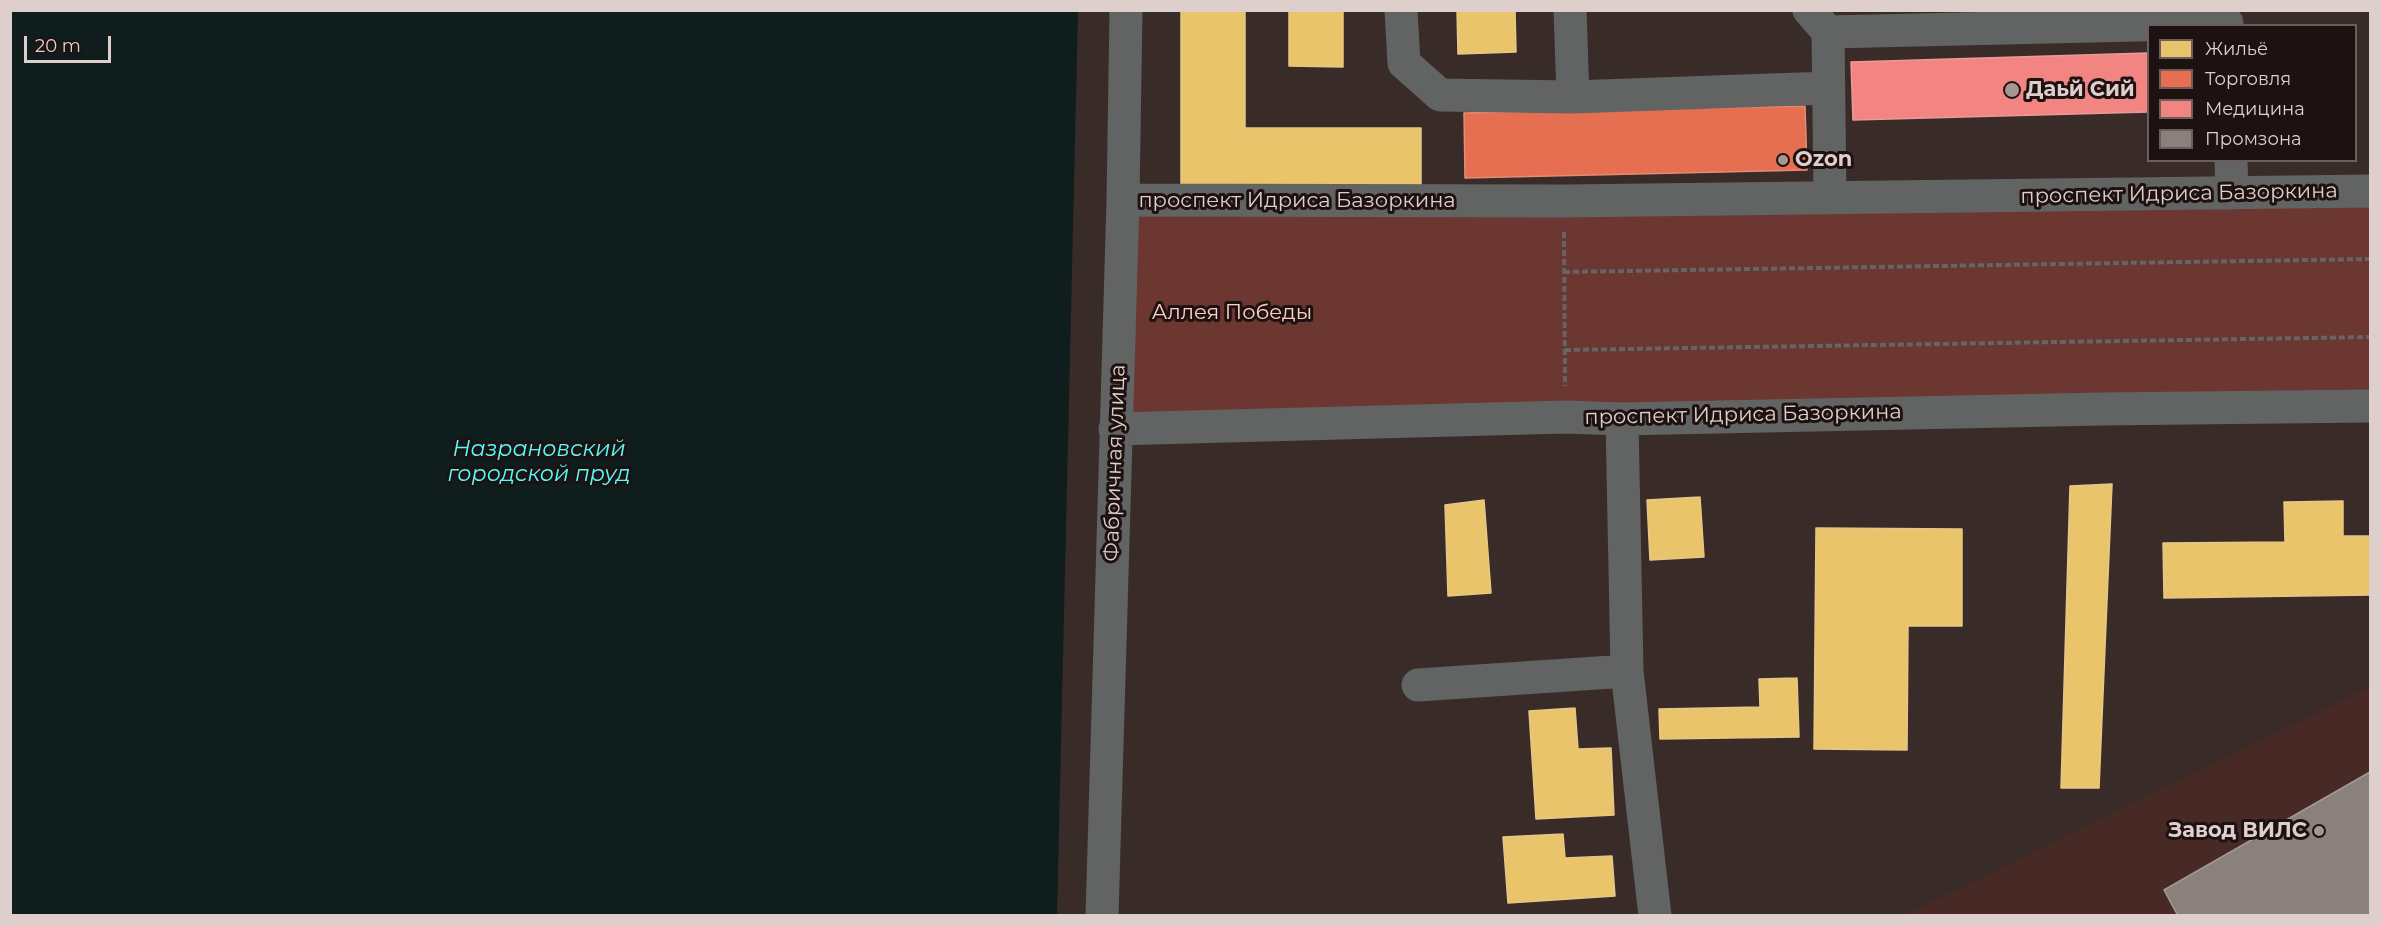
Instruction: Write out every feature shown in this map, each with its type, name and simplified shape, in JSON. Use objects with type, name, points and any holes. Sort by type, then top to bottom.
[{"type":"street","name":"Фабричная улица","points":[[1102,915],[1123,200],[1126,10]]},
{"type":"street","points":[[1401,10],[1404,63],[1440,95],[1573,98],[1827,88]]},
{"type":"street","points":[[1570,10],[1573,98]]},
{"type":"street","points":[[1830,198],[1827,88],[1818,21],[2227,20]]},
{"type":"street","points":[[2231,162],[2232,193]]},
{"type":"street","name":"проспект Идриса Базоркина","points":[[1123,200],[1564,201],[2370,191]]},
{"type":"street","name":"проспект Идриса Базоркина","points":[[1115,429],[1566,417],[1622,419],[2090,409],[2370,406]]},
{"type":"street","points":[[1622,419],[1627,671],[1655,915]]},
{"type":"street","points":[[1418,685],[1627,671]]},
{"type":"path","points":[[1564,201],[1566,417]]},
{"type":"path","points":[[1564,272],[2370,259]]},
{"type":"path","points":[[1565,350],[2370,337]]},
{"type":"shaded area","points":[[2370,687],[2370,915],[1905,915]]},
{"type":"green space","name":"Аллея Победы","points":[[2370,191],[2370,406],[1115,429],[1123,200]]},
{"type":"water","name":"Назрановский городской пруд","points":[[10,11],[1078,11],[1057,915],[11,915]]},
{"type":"building: Жильё","points":[[1181,10],[1245,10],[1245,128],[1421,128],[1421,188],[1181,187]]},
{"type":"building: Жильё","points":[[1289,10],[1343,10],[1343,67],[1289,66]]},
{"type":"building: Жильё","points":[[1457,10],[1515,10],[1516,52],[1458,54]]},
{"type":"building: Жильё","points":[[2112,484],[2099,788],[2061,788],[2070,486]]},
{"type":"building: Жильё","points":[[1700,497],[1704,557],[1650,560],[1647,500]]},
{"type":"building: Жильё","points":[[1484,500],[1491,593],[1448,596],[1445,505]]},
{"type":"building: Жильё","points":[[2343,501],[2343,536],[2370,536],[2370,595],[2164,598],[2163,543],[2285,542],[2284,502]]},
{"type":"building: Жильё","points":[[1816,528],[1962,529],[1962,626],[1908,626],[1907,750],[1814,749]]},
{"type":"building: Жильё","points":[[1797,678],[1799,737],[1660,739],[1659,709],[1760,707],[1759,679]]},
{"type":"building: Жильё","points":[[1575,708],[1578,749],[1611,748],[1614,815],[1536,819],[1529,711]]},
{"type":"building: Жильё","points":[[1563,834],[1565,858],[1612,856],[1615,896],[1508,903],[1503,837]]},
{"type":"building: Торговля","points":[[1805,106],[1807,170],[1465,178],[1464,113]]},
{"type":"building: Медицина","points":[[2147,53],[2147,112],[1853,120],[1851,62]]},
{"type":"building: Промзона","name":"Завод ВИЛС","points":[[2370,772],[2370,916],[2178,916],[2164,890]]},
{"type":"place","name":"Даьй Сий","points":[[2012,90]]},
{"type":"place","name":"Ozon","points":[[1783,160]]},
{"type":"place","name":"Завод ВИЛС","points":[[2319,831]]}]
